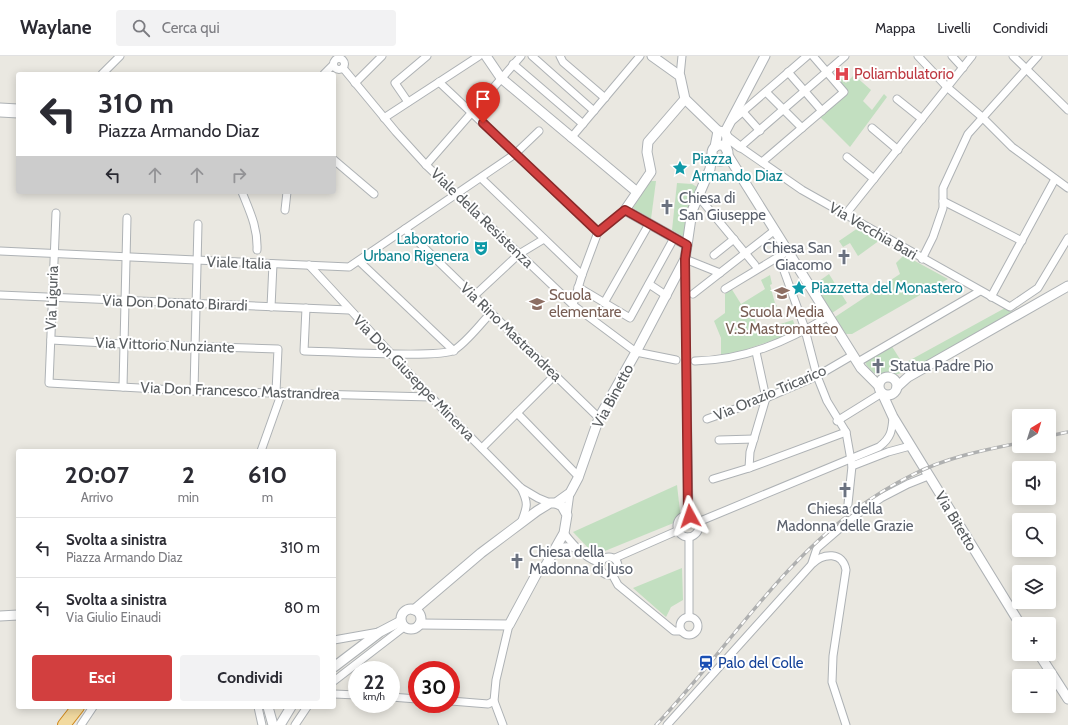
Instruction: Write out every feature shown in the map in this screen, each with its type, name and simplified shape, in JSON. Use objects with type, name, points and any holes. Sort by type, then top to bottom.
[{"type":"highway","points":[[64,725],[76,709]]},
{"type":"street","points":[[104,72],[120,56]]},
{"type":"street","points":[[355,83],[382,56]]},
{"type":"street","points":[[408,102],[395,83],[427,56]]},
{"type":"street","points":[[384,118],[479,56]]},
{"type":"street","points":[[486,56],[501,78],[571,138],[638,192]]},
{"type":"street","points":[[426,165],[521,56]]},
{"type":"street","points":[[532,56],[594,111]]},
{"type":"street","points":[[560,56],[563,62],[605,98]]},
{"type":"street","points":[[571,138],[640,56]]},
{"type":"street","points":[[652,56],[680,76]]},
{"type":"street","points":[[682,56],[680,76],[685,99],[740,147]]},
{"type":"street","points":[[721,154],[723,133],[731,121],[765,56]]},
{"type":"street","points":[[731,121],[807,56]]},
{"type":"street","points":[[762,162],[844,92],[813,56]]},
{"type":"street","points":[[625,210],[687,245],[692,211],[710,169],[721,154],[740,147],[845,56]]},
{"type":"street","points":[[918,56],[948,88],[982,117],[1012,147],[1068,188]]},
{"type":"street","points":[[952,56],[963,68]]},
{"type":"street","points":[[845,215],[948,88],[972,56]]},
{"type":"street","points":[[1013,56],[1068,110]]},
{"type":"street","points":[[922,259],[933,237],[943,208],[942,188],[955,166],[968,134],[1038,56]]},
{"type":"street","points":[[326,72],[337,63]]},
{"type":"street","name":"Viale della Resistenza","points":[[337,63],[426,165],[456,194],[573,305],[636,352]]},
{"type":"street","points":[[513,64],[583,124]]},
{"type":"street","points":[[788,72],[822,111]]},
{"type":"street","points":[[440,82],[598,232]]},
{"type":"street","points":[[766,92],[802,128]]},
{"type":"street","points":[[573,305],[582,274],[598,232],[625,210],[638,192],[651,172],[647,152],[648,142],[685,99]]},
{"type":"street","points":[[897,99],[922,119]]},
{"type":"street","points":[[0,107],[16,108]]},
{"type":"street","points":[[743,112],[760,131]]},
{"type":"street","points":[[0,113],[16,114]]},
{"type":"street","points":[[872,128],[898,150]]},
{"type":"street","name":"Viale Italia","points":[[0,251],[349,267],[515,154],[539,131]]},
{"type":"street","name":"Via Vecchia Bari","points":[[740,147],[802,190],[922,259],[1010,307],[1038,288],[1068,238]]},
{"type":"street","points":[[721,154],[733,164],[857,361],[888,395],[895,387],[908,377],[1068,286]]},
{"type":"street","points":[[847,157],[874,179]]},
{"type":"street","points":[[336,162],[374,194]]},
{"type":"street","points":[[481,178],[582,274]]},
{"type":"street","points":[[991,297],[1055,179]]},
{"type":"street","points":[[243,194],[255,223],[258,236],[257,250],[250,262]]},
{"type":"street","points":[[285,210],[287,194]]},
{"type":"street","points":[[698,196],[755,265]]},
{"type":"street","points":[[943,201],[1022,241]]},
{"type":"street","name":"Via Liguria","points":[[49,383],[56,213]]},
{"type":"street","points":[[123,387],[127,218]]},
{"type":"street","points":[[194,391],[198,224]]},
{"type":"street","points":[[604,303],[649,224]]},
{"type":"street","name":"Via Rino Mastrandrea","points":[[406,229],[599,418]]},
{"type":"street","points":[[693,294],[775,230]]},
{"type":"street","points":[[578,287],[630,318],[674,238]]},
{"type":"street","points":[[474,296],[519,254],[544,239]]},
{"type":"street","points":[[714,255],[734,239]]},
{"type":"street","name":"Via Binetto","points":[[414,610],[436,590],[519,525],[570,493],[579,477],[599,418],[667,296],[685,259],[687,245]]},
{"type":"street","points":[[257,250],[264,263]]},
{"type":"street","points":[[725,289],[788,251]]},
{"type":"street","points":[[779,257],[805,331],[817,376],[837,420],[846,432],[852,466],[848,504]]},
{"type":"street","points":[[688,516],[685,259],[720,273]]},
{"type":"street","points":[[359,261],[454,351]]},
{"type":"street","points":[[270,307],[273,264]]},
{"type":"street","name":"Via Don Giuseppe Minerva","points":[[309,265],[431,397],[521,488]]},
{"type":"street","points":[[649,284],[667,296]]},
{"type":"street","name":"Via Orazio Tricarico","points":[[707,419],[766,398],[857,361],[980,291]]},
{"type":"street","name":"Via Don Donato Birardi","points":[[0,296],[349,310]]},
{"type":"street","points":[[306,308],[304,350],[391,354],[442,354],[454,351],[491,313]]},
{"type":"street","points":[[695,361],[721,360],[756,352],[805,331],[829,316]]},
{"type":"street","name":"Via Vittorio Nunziante","points":[[51,340],[278,349],[279,392]]},
{"type":"street","points":[[636,352],[676,360]]},
{"type":"street","points":[[749,468],[754,439],[766,398],[756,352]]},
{"type":"street","points":[[482,448],[555,375]]},
{"type":"street","points":[[698,522],[879,447],[887,441],[892,432],[895,387],[886,377],[881,386],[837,420]]},
{"type":"street","name":"Via Don Francesco Mastrandrea","points":[[49,383],[194,391],[431,397]]},
{"type":"street","name":"Via Bitetto","points":[[881,386],[892,417],[1016,617]]},
{"type":"street","points":[[262,449],[279,392]]},
{"type":"street","points":[[516,413],[579,477]]},
{"type":"street","points":[[713,479],[749,468],[846,432]]},
{"type":"street","points":[[719,440],[754,439]]},
{"type":"street","points":[[852,466],[888,452],[910,446]]},
{"type":"street","points":[[812,564],[817,548],[853,517],[881,498],[908,484],[928,476]]},
{"type":"street","points":[[521,488],[538,498],[562,506],[568,515]]},
{"type":"street","points":[[519,525],[527,506],[527,501],[521,488]]},
{"type":"street","points":[[503,725],[494,701],[496,680],[509,625],[537,573],[546,565],[564,532],[568,515],[570,493]]},
{"type":"street","points":[[688,516],[693,517],[698,522],[698,532],[689,537],[682,535],[678,530],[681,519],[688,516]]},
{"type":"street","points":[[601,563],[608,557],[615,558],[678,530]]},
{"type":"street","points":[[564,532],[579,550],[594,561],[601,563]]},
{"type":"street","points":[[689,537],[689,617]]},
{"type":"street","points":[[552,553],[559,547],[567,546],[579,550]]},
{"type":"street","points":[[667,725],[812,564],[820,557],[832,555],[842,561],[846,567],[833,656],[832,682],[846,725]]},
{"type":"street","points":[[612,574],[618,568],[618,563],[615,558]]},
{"type":"street","points":[[601,563],[603,572],[612,574]]},
{"type":"street","points":[[612,574],[618,585],[674,631],[681,631],[685,635],[691,636],[698,630],[697,621],[689,617]]},
{"type":"street","points":[[402,624],[402,615],[405,611],[414,610],[420,616],[420,624]]},
{"type":"street","points":[[0,616],[16,615]]},
{"type":"street","points":[[681,631],[681,622],[689,617]]},
{"type":"street","points":[[336,679],[402,624]]},
{"type":"street","points":[[336,640],[380,632],[402,624],[412,629],[420,624],[509,625]]},
{"type":"street","points":[[336,666],[380,632]]},
{"type":"street","points":[[1044,661],[1068,699]]},
{"type":"street","points":[[336,694],[348,695]]},
{"type":"street","points":[[460,702],[488,704],[494,701]]},
{"type":"street","points":[[81,725],[92,709]]},
{"type":"street","points":[[258,709],[262,725]]},
{"type":"street","points":[[269,709],[273,725]]},
{"type":"street","points":[[280,725],[290,709]]},
{"type":"street","points":[[295,725],[306,709]]},
{"type":"green space","points":[[854,75],[871,90],[863,101],[872,110],[884,94],[887,97],[850,147],[819,116],[846,92],[833,76],[839,77],[846,83]]},
{"type":"green space","points":[[650,181],[656,181],[651,219],[633,208]]},
{"type":"green space","points":[[677,183],[692,184],[697,187],[686,217],[684,237],[672,230]]},
{"type":"green space","points":[[858,228],[880,240],[858,256],[850,243],[843,247],[839,241]]},
{"type":"green space","points":[[904,255],[948,279],[852,334],[846,334],[835,317],[900,274],[896,263]]},
{"type":"green space","points":[[829,274],[847,303],[832,313],[815,284]]},
{"type":"green space","points":[[770,275],[772,284],[770,285],[777,306],[773,308],[774,312],[764,315],[762,310],[753,313],[758,331],[793,320],[797,332],[721,358],[721,338],[714,321],[725,313],[725,294],[731,288],[741,304],[765,289],[761,280]]},
{"type":"green space","points":[[1005,308],[1014,313],[928,362],[910,370],[894,375],[882,376],[872,371],[864,361],[891,345],[903,364]]},
{"type":"green space","points":[[677,485],[681,520],[595,555],[573,532]]},
{"type":"green space","points":[[682,568],[683,600],[671,607],[666,617],[633,588]]},
{"type":"railway","points":[[1056,435],[1068,432]]},
{"type":"railway","points":[[656,725],[687,691],[773,588],[803,555],[835,525],[871,498],[925,469],[964,455],[1012,445]]},
{"type":"place","name":"Poliambulatorio","points":[[842,74]]},
{"type":"place","name":"Piazza Armando Diaz","points":[[680,168]]},
{"type":"place","name":"Chiesa di San Giuseppe","points":[[667,207]]},
{"type":"place","name":"Laboratorio Urbano Rigenera","points":[[481,248]]},
{"type":"place","name":"Chiesa San Giacomo","points":[[844,257]]},
{"type":"place","name":"Piazzetta del Monastero","points":[[799,288]]},
{"type":"place","name":"Scuola Media V.S.Mastromatteo","points":[[782,293]]},
{"type":"place","name":"Scuola elementare","points":[[537,304]]},
{"type":"place","name":"Statua Padre Pio","points":[[878,366]]},
{"type":"place","name":"Chiesa della Madonna delle Grazie","points":[[845,490]]},
{"type":"place","name":"Chiesa della Madonna di Juso","points":[[517,561]]},
{"type":"place","name":"Palo del Colle","points":[[706,663]]},
{"type":"route","points":[[483,123],[598,232],[625,210],[687,245],[685,259],[688,516],[690,516]]}]
